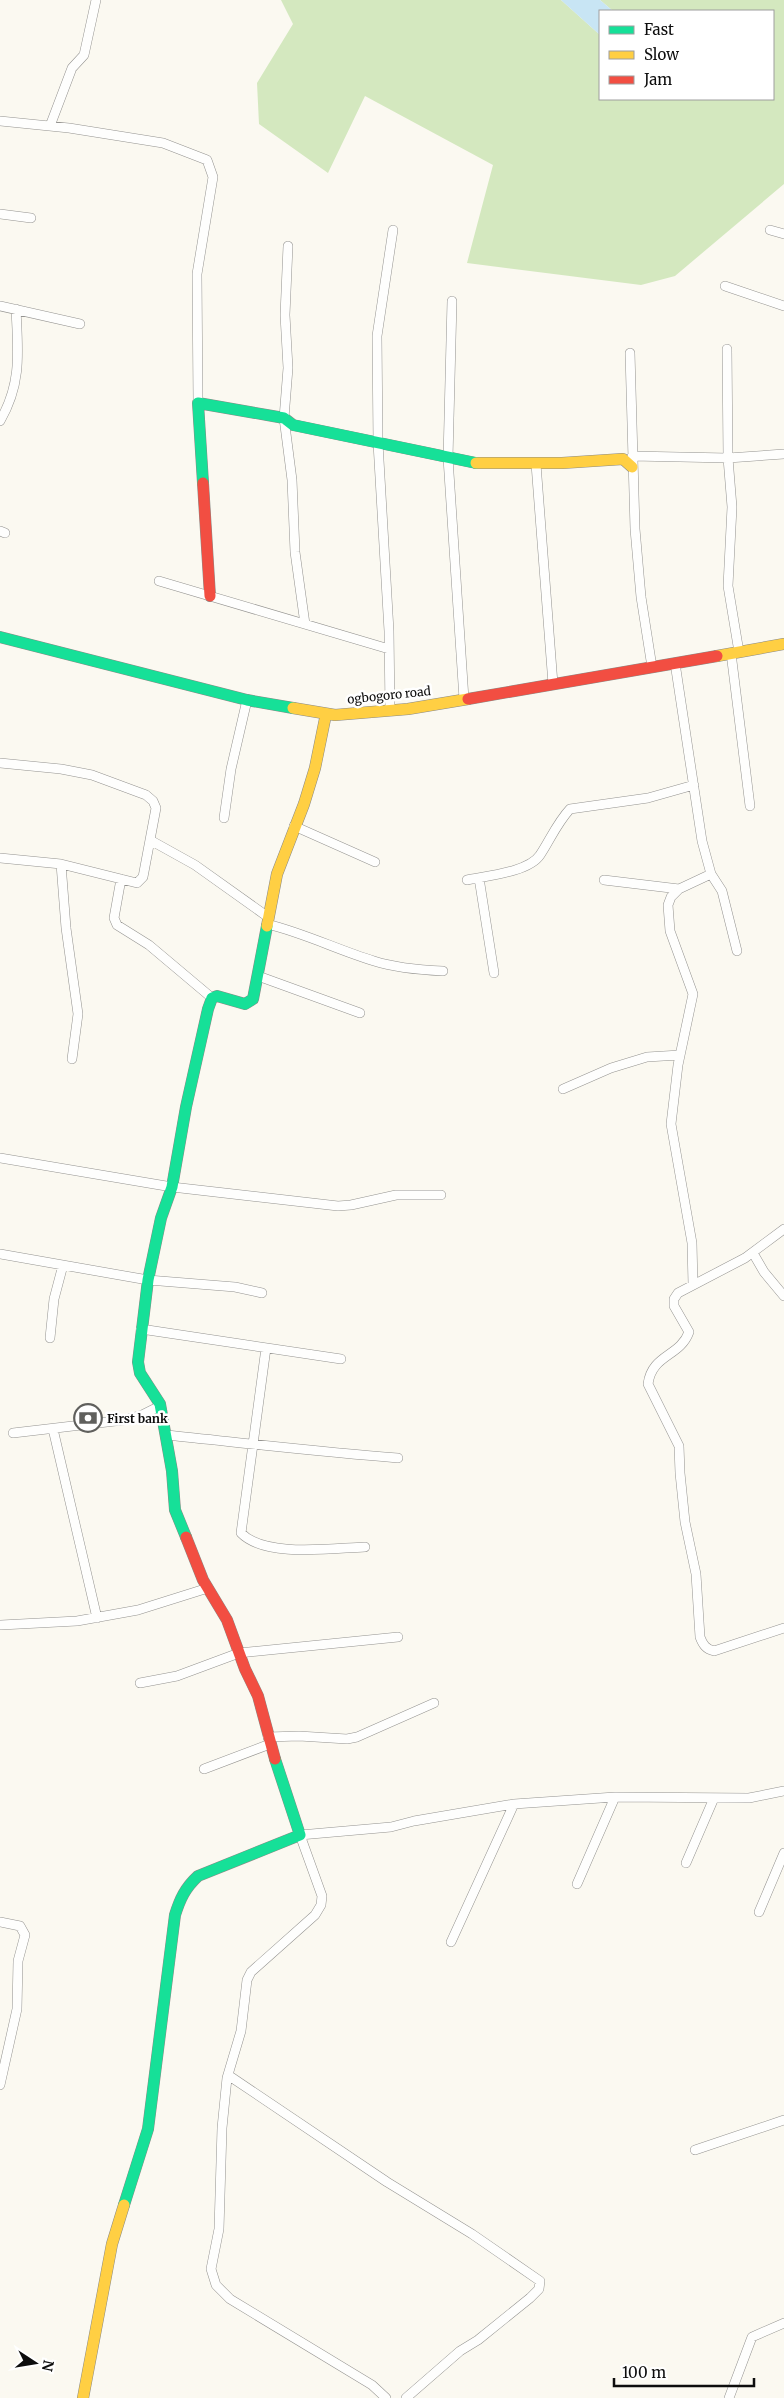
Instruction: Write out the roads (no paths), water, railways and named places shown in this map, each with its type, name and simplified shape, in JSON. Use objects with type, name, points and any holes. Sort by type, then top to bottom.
[{"type":"street","points":[[50,126],[72,68],[84,55],[96,0]]},
{"type":"street","points":[[0,121],[50,126],[162,143],[207,160],[211,167],[214,177],[197,274],[198,403],[210,596]]},
{"type":"street","points":[[0,214],[31,218]]},
{"type":"street","points":[[390,711],[389,649],[378,443],[377,336],[393,230]]},
{"type":"street","points":[[770,230],[784,234]]},
{"type":"street","points":[[288,246],[285,315],[288,368],[287,424],[295,552],[305,624]]},
{"type":"street","points":[[725,286],[784,306]]},
{"type":"street","points":[[452,301],[448,458],[464,699]]},
{"type":"street","points":[[0,306],[80,324]]},
{"type":"street","points":[[0,421],[11,401],[17,376],[16,309]]},
{"type":"street","points":[[727,349],[728,458],[732,506],[728,586],[750,806]]},
{"type":"street","points":[[630,353],[630,458],[640,587],[652,667]]},
{"type":"street","points":[[198,403],[472,463],[536,464],[630,458],[728,458],[784,454]]},
{"type":"street","points":[[536,464],[553,684]]},
{"type":"street","points":[[159,581],[389,649]]},
{"type":"street","name":"ogbogoro road","points":[[0,637],[247,700],[326,714],[390,711],[784,644]]},
{"type":"street","points":[[675,663],[702,841],[711,874],[722,891],[737,951]]},
{"type":"street","points":[[224,818],[231,769],[247,700]]},
{"type":"street","points":[[212,998],[217,996],[245,1004],[253,999],[277,874],[315,768],[326,714]]},
{"type":"street","points":[[0,763],[61,769],[84,774],[146,795],[153,801],[156,808],[141,880],[137,883],[61,864],[0,858]]},
{"type":"street","points":[[467,880],[517,869],[532,863],[540,856],[560,821],[570,809],[648,798],[694,785]]},
{"type":"street","points":[[294,826],[375,862]]},
{"type":"street","points":[[150,840],[187,860],[268,920],[288,929],[375,962],[418,970],[443,971]]},
{"type":"street","points":[[61,864],[66,928],[78,1014],[72,1059]]},
{"type":"street","points":[[692,1285],[692,1243],[671,1124],[680,1055],[693,994],[670,931],[668,905],[671,897],[679,889],[711,874]]},
{"type":"street","points":[[479,878],[494,973]]},
{"type":"street","points":[[121,880],[114,918],[117,925],[149,945],[212,998]]},
{"type":"street","points":[[604,880],[679,889]]},
{"type":"street","points":[[258,976],[360,1013]]},
{"type":"street","points":[[212,998],[192,1078],[172,1187],[161,1218],[148,1280],[138,1362],[140,1372],[160,1406],[166,1435],[175,1510],[208,1588],[227,1620],[258,1696],[269,1740],[300,1836],[320,1887],[321,1905],[315,1915],[251,1972],[247,1980],[241,2031],[228,2075],[222,2128],[219,2228],[211,2269],[216,2285],[230,2299],[372,2385],[386,2398]]},
{"type":"street","points":[[563,1090],[612,1068],[647,1057],[680,1055]]},
{"type":"street","points":[[0,1158],[172,1187],[338,1206],[396,1195],[441,1195]]},
{"type":"street","points":[[784,1229],[753,1253],[678,1293],[674,1299],[674,1306],[690,1332],[680,1347],[654,1366],[649,1374],[648,1384],[680,1446],[680,1473],[685,1522],[696,1574],[700,1637],[707,1649],[714,1651],[784,1628]]},
{"type":"street","points":[[753,1253],[764,1272],[784,1296]]},
{"type":"street","points":[[0,1254],[148,1280],[235,1287],[262,1293]]},
{"type":"street","points":[[50,1338],[54,1300],[63,1264]]},
{"type":"street","points":[[141,1329],[341,1359]]},
{"type":"street","points":[[266,1348],[241,1533],[261,1544],[288,1549],[365,1547]]},
{"type":"street","points":[[13,1433],[124,1420],[142,1415],[160,1406]]},
{"type":"street","points":[[53,1429],[97,1618]]},
{"type":"street","points":[[166,1435],[282,1449],[398,1458]]},
{"type":"street","points":[[1,1625],[77,1621],[97,1618],[159,1605],[208,1588]]},
{"type":"street","points":[[140,1683],[177,1676],[239,1653],[398,1636]]},
{"type":"street","points":[[204,1770],[269,1740],[299,1736],[347,1739],[357,1737],[434,1703]]},
{"type":"street","points":[[83,2398],[112,2244],[148,2129],[166,1974],[180,1899],[187,1886],[198,1876],[300,1836],[391,1827],[414,1821],[514,1804],[615,1797],[762,1797],[784,1791]]},
{"type":"street","points":[[577,1884],[615,1797]]},
{"type":"street","points":[[686,1863],[714,1798]]},
{"type":"street","points":[[451,1942],[514,1804]]},
{"type":"street","points":[[759,1912],[784,1854]]},
{"type":"street","points":[[0,1922],[20,1926],[25,1935],[18,1961],[17,2009],[0,2085]]},
{"type":"street","points":[[228,2075],[388,2182],[472,2234],[540,2281],[539,2289],[530,2298],[460,2351],[406,2398]]},
{"type":"street","points":[[695,2150],[784,2120]]},
{"type":"street","points":[[729,2398],[752,2337],[784,2323]]},
{"type":"water","points":[[561,0],[600,0],[612,10],[599,10],[599,34]]},
{"type":"place","name":"First bank","points":[[88,1418]]}]
